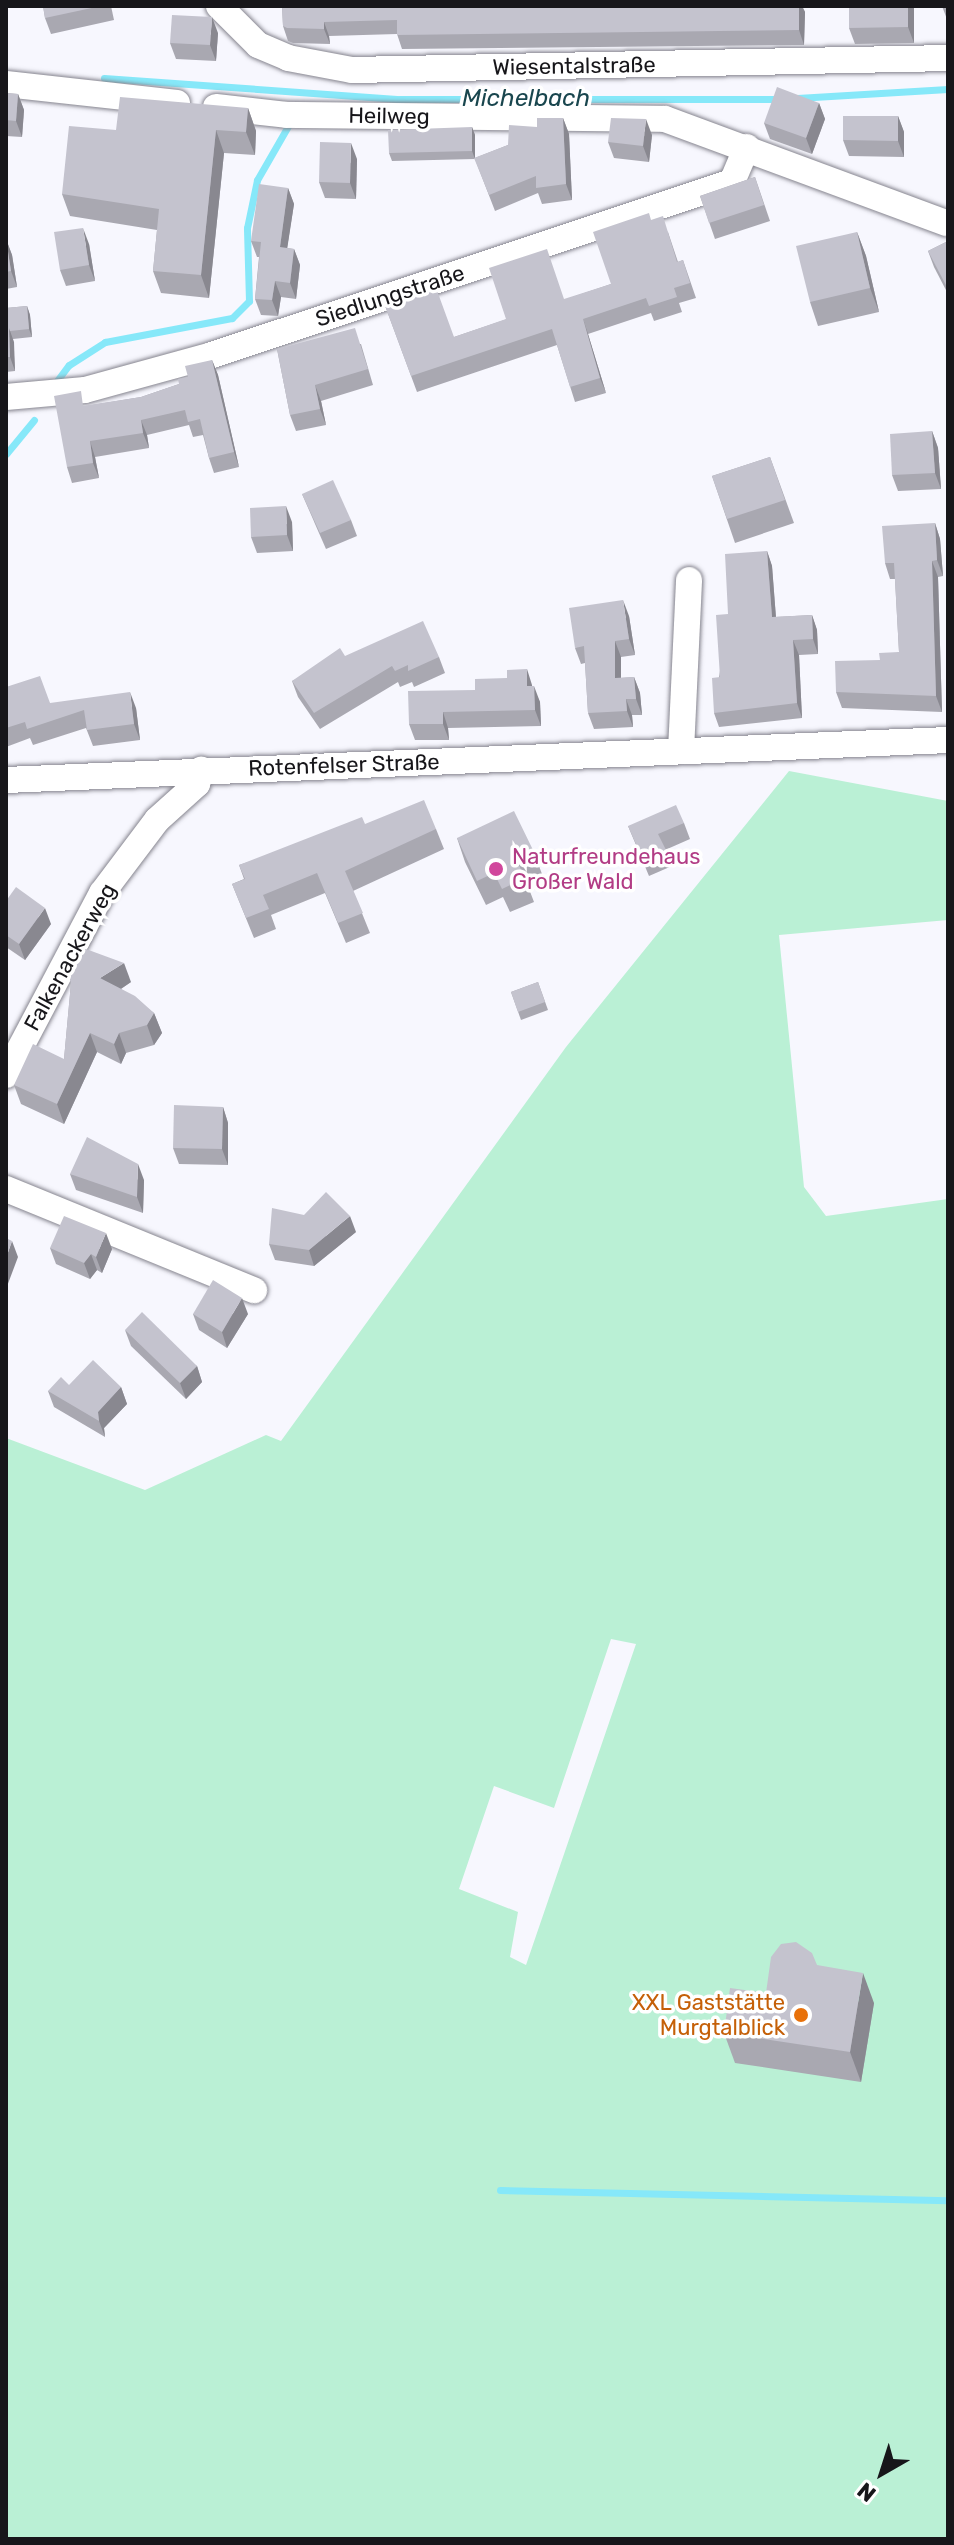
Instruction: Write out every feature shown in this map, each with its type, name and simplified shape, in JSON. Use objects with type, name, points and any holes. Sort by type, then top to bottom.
[{"type":"street","name":"Wiesentalstraße","points":[[219,6],[258,45],[288,58],[352,70],[948,58]]},
{"type":"street","name":"Heilweg","points":[[6,84],[298,115],[665,119],[946,223]]},
{"type":"street","name":"Siedlungstraße","points":[[6,397],[85,390],[212,355],[732,182],[747,147]]},
{"type":"street","points":[[681,751],[689,580]]},
{"type":"street","name":"Rotenfelser Straße","points":[[6,780],[681,751],[773,750],[948,740]]},
{"type":"street","name":"Falkenackerweg","points":[[6,1075],[102,893],[157,820],[197,784],[201,770]]},
{"type":"street","points":[[6,1189],[254,1290]]},
{"type":"green space","points":[[789,771],[948,801],[948,920],[779,935],[804,1187],[826,1216],[948,1199],[948,2539],[6,2539],[6,1438],[145,1490],[266,1435],[281,1441],[566,1047]],"holes":[[[611,1639],[636,1644],[526,1965],[510,1957],[518,1912],[459,1889],[494,1786],[554,1808]]]},
{"type":"building","points":[[43,6],[101,6],[45,18]]},
{"type":"building","points":[[282,6],[799,6],[799,30],[397,35],[397,20],[324,22],[324,29],[287,28],[283,26]]},
{"type":"building","points":[[849,6],[908,6],[908,27],[849,28]]},
{"type":"building","points":[[172,15],[212,17],[210,45],[170,43]]},
{"type":"building","points":[[777,87],[819,103],[806,138],[764,123]]},
{"type":"building","points":[[6,93],[18,94],[16,121],[6,120]]},
{"type":"building","points":[[120,97],[248,108],[246,132],[216,130],[201,275],[153,271],[159,209],[62,194],[69,126],[116,130]]},
{"type":"building","points":[[843,116],[898,116],[898,141],[843,140]]},
{"type":"building","points":[[537,118],[563,118],[566,184],[536,188],[536,176],[489,195],[474,158],[508,145],[509,125],[537,127]]},
{"type":"building","points":[[611,118],[646,119],[643,146],[608,142]]},
{"type":"building","points":[[472,127],[472,151],[389,153],[388,130]]},
{"type":"building","points":[[320,142],[351,143],[350,183],[319,182]]},
{"type":"building","points":[[755,177],[764,205],[709,223],[700,196]]},
{"type":"building","points":[[259,184],[288,188],[280,247],[294,249],[290,283],[275,281],[272,300],[255,299],[261,242],[251,241]]},
{"type":"building","points":[[649,213],[651,220],[663,216],[677,262],[683,260],[690,283],[674,288],[677,297],[649,306],[646,298],[583,319],[600,378],[570,387],[552,329],[411,376],[384,303],[435,285],[454,337],[506,319],[489,268],[547,249],[564,299],[611,284],[593,232]]},
{"type":"building","points":[[83,228],[89,265],[60,270],[54,232]]},
{"type":"building","points":[[857,232],[870,288],[810,302],[796,246]]},
{"type":"building","points":[[6,239],[11,271],[6,272]]},
{"type":"building","points":[[948,241],[948,289],[928,251]]},
{"type":"building","points":[[27,306],[29,329],[10,331],[6,328],[6,308]]},
{"type":"building","points":[[6,328],[9,328],[10,357],[6,357]]},
{"type":"building","points":[[355,328],[368,369],[315,385],[320,409],[290,415],[277,349]]},
{"type":"building","points":[[212,360],[234,452],[209,458],[200,419],[188,422],[185,410],[141,420],[143,433],[90,441],[93,463],[67,467],[54,396],[81,391],[83,406],[141,397],[179,384],[178,379],[188,377],[185,366]]},
{"type":"building","points":[[932,431],[935,473],[892,475],[890,434]]},
{"type":"building","points":[[770,457],[785,500],[727,519],[712,476]]},
{"type":"building","points":[[333,480],[351,520],[320,533],[302,494]]},
{"type":"building","points":[[286,506],[287,535],[251,537],[250,508]]},
{"type":"building","points":[[935,523],[937,560],[932,561],[936,696],[836,692],[835,661],[880,660],[879,653],[899,652],[894,563],[885,563],[882,526]]},
{"type":"building","points":[[767,551],[772,617],[812,615],[813,639],[793,640],[797,703],[714,713],[712,678],[720,677],[716,615],[728,614],[725,554]]},
{"type":"building","points":[[623,600],[629,639],[615,641],[615,678],[634,677],[636,699],[626,699],[627,711],[588,713],[584,646],[575,648],[569,608]]},
{"type":"building","points":[[423,621],[439,657],[408,671],[408,665],[395,671],[392,666],[314,713],[292,681],[340,648],[345,656]]},
{"type":"building","points":[[527,669],[527,686],[534,686],[535,710],[443,712],[443,724],[409,724],[408,691],[475,690],[475,679],[507,678],[507,670]]},
{"type":"building","points":[[40,676],[50,703],[130,692],[134,724],[87,730],[84,710],[27,729],[25,722],[6,728],[6,687]]},
{"type":"building","points":[[424,800],[436,829],[345,871],[363,913],[338,923],[317,873],[263,895],[269,909],[246,918],[232,884],[245,879],[239,865],[362,817],[365,824]]},
{"type":"building","points":[[676,805],[684,823],[658,834],[666,850],[643,860],[628,826]]},
{"type":"building","points":[[514,811],[533,850],[516,859],[525,878],[502,889],[494,873],[477,881],[457,838]]},
{"type":"building","points":[[16,887],[45,908],[19,944],[6,935],[6,901]]},
{"type":"building","points":[[75,945],[124,963],[100,978],[135,996],[154,1013],[147,1025],[119,1033],[114,1044],[90,1033],[57,1104],[14,1085],[33,1044],[64,1059],[71,983],[65,964]]},
{"type":"building","points":[[538,982],[545,1002],[518,1012],[511,992]]},
{"type":"building","points":[[174,1105],[223,1107],[222,1149],[173,1148]]},
{"type":"building","points":[[87,1137],[138,1164],[137,1197],[70,1174]]},
{"type":"building","points":[[326,1192],[350,1216],[309,1250],[269,1244],[272,1208],[304,1215]]},
{"type":"building","points":[[64,1216],[106,1233],[96,1257],[91,1254],[84,1263],[50,1248]]},
{"type":"building","points":[[6,1238],[12,1241],[6,1258]]},
{"type":"building","points":[[213,1280],[242,1298],[222,1332],[193,1314]]},
{"type":"building","points":[[142,1312],[197,1366],[180,1383],[125,1330]]},
{"type":"building","points":[[93,1360],[121,1387],[98,1412],[99,1421],[48,1391],[61,1377],[69,1385]]},
{"type":"building","points":[[796,1942],[812,1953],[817,1965],[863,1973],[850,2052],[724,2033],[730,1988],[766,1993],[771,1957],[781,1944]]},
{"type":"waterway","name":"Michelbach","points":[[104,78],[400,99],[781,99]]},
{"type":"waterway","name":"Michelbach","points":[[797,98],[948,89]]},
{"type":"waterway","points":[[56,382],[69,365],[105,342],[232,318],[249,301],[247,228],[257,180],[288,126]]},
{"type":"waterway","points":[[6,454],[34,420]]},
{"type":"waterway","points":[[500,2190],[948,2200]]},
{"type":"place","name":"Naturfreundehaus Großer Wald","points":[[496,869]]},
{"type":"place","name":"XXL Gaststätte Murgtalblick","points":[[801,2015]]}]
